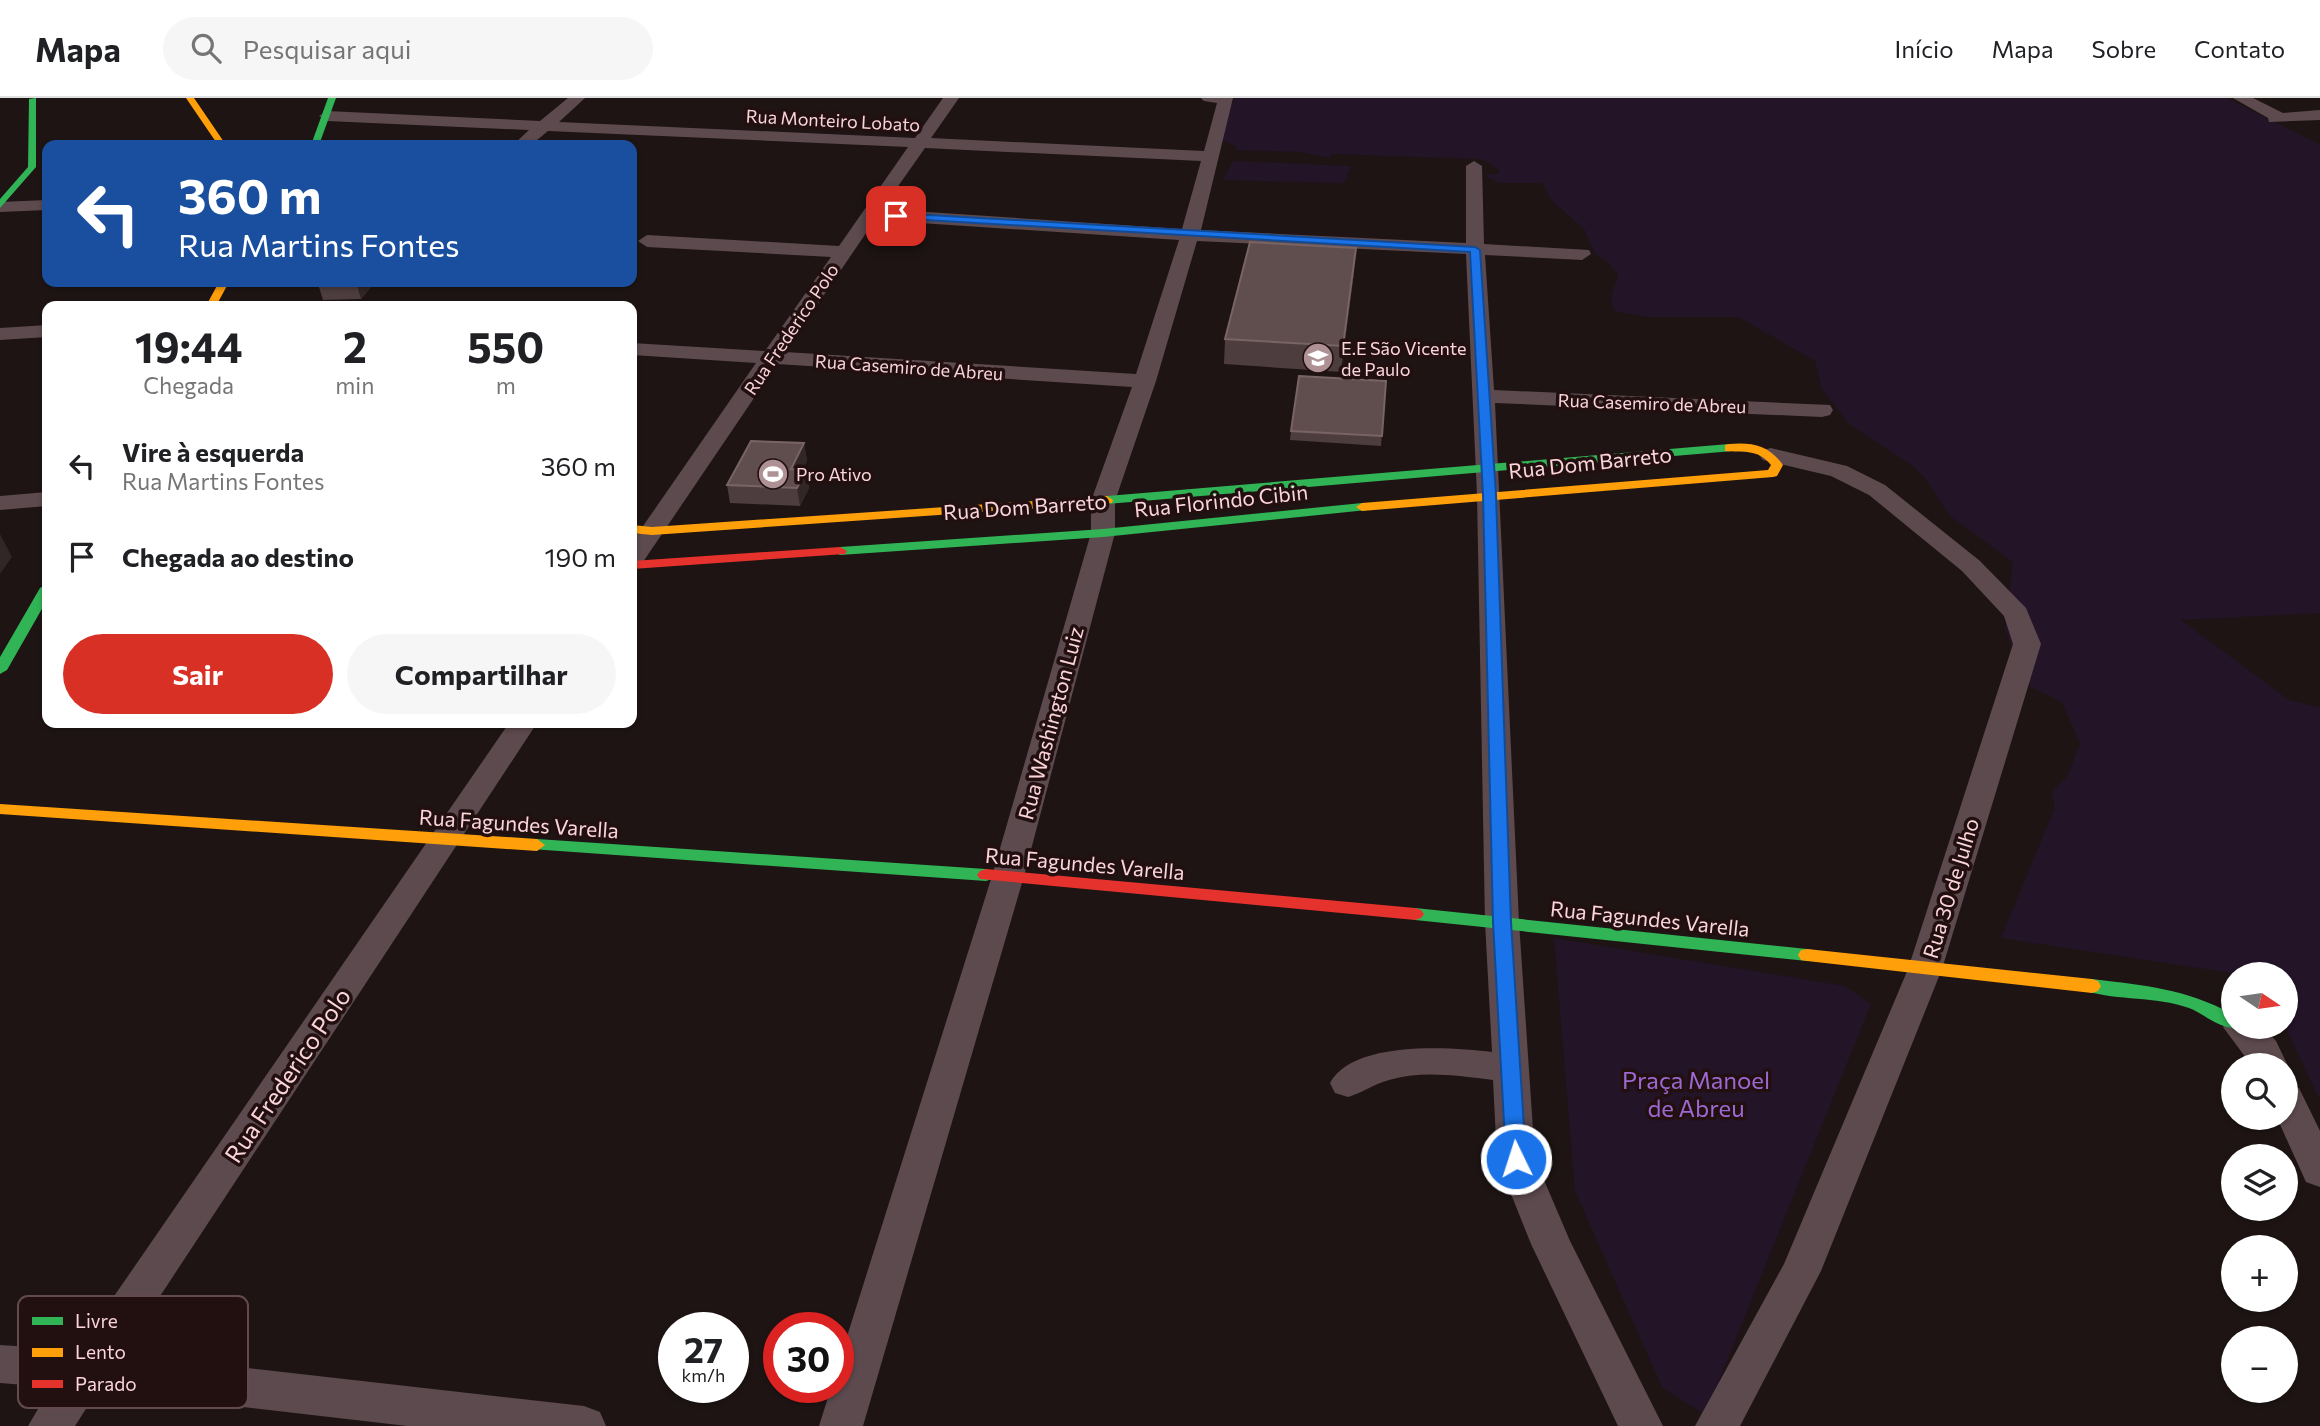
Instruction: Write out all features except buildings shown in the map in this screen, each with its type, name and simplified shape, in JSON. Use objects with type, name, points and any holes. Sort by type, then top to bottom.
[{"type":"street","points":[[0,206],[32,167],[27,99],[50,98]]},
{"type":"street","points":[[317,140],[332,98]]},
{"type":"street","points":[[527,140],[577,98]]},
{"type":"street","name":"Rua Frederico Polo","points":[[642,530],[772,358],[842,252],[951,98]]},
{"type":"street","points":[[1209,98],[1226,99]]},
{"type":"street","points":[[2241,98],[2278,119],[2320,115]]},
{"type":"street","points":[[2312,98],[2320,102]]},
{"type":"street","name":"Rua Washington Luiz","points":[[841,1426],[1008,876],[1103,533],[1103,501],[1145,381],[1190,235],[1226,99]]},
{"type":"street","points":[[183,108],[217,140]]},
{"type":"street","name":"Rua Monteiro Lobato","points":[[327,116],[1212,156]]},
{"type":"street","points":[[1474,166],[1475,250],[1488,483],[1502,922],[1516,1159],[1551,1244],[1641,1426]]},
{"type":"street","points":[[0,206],[42,205]]},
{"type":"street","points":[[869,214],[1190,235],[1582,254]]},
{"type":"street","points":[[648,241],[842,252]]},
{"type":"street","points":[[0,334],[42,331]]},
{"type":"street","name":"Rua Casemiro de Abreu","points":[[637,349],[1145,381]]},
{"type":"street","name":"Rua Casemiro de Abreu","points":[[1482,396],[1822,410]]},
{"type":"street","name":"Rua Dom Barreto","points":[[642,530],[1103,501],[1488,483],[1761,451]]},
{"type":"street","name":"Rua Florindo Cibin","points":[[637,562],[1103,533],[1488,483],[1773,473],[1777,465],[1761,451]]},
{"type":"street","name":"Rua 30 de Julho","points":[[1717,1426],[1801,1271],[1925,969],[2027,644],[2017,614],[1971,566],[1877,490],[1839,471],[1761,451]]},
{"type":"street","points":[[0,503],[42,499]]},
{"type":"street","points":[[0,670],[6,652],[42,596]]},
{"type":"street","points":[[6,652],[35,639]]},
{"type":"street","name":"Rua Frederico Polo","points":[[139,1296],[520,728]]},
{"type":"street","name":"Rua Fagundes Varella","points":[[0,809],[1008,876],[1502,922],[2163,994],[2196,1003],[2221,1016]]},
{"type":"street","points":[[1348,1083],[1368,1070],[1393,1063],[1433,1060],[1511,1069]]},
{"type":"street","points":[[2298,1124],[2320,1171]]},
{"type":"street","points":[[0,1364],[18,1365]]},
{"type":"street","points":[[248,1388],[584,1426]]},
{"type":"street","name":"Rua Frederico Polo","points":[[50,1426],[63,1408]]},
{"type":"green space","points":[[1235,98],[2226,98],[2320,145],[2320,613],[2181,620],[2289,700],[2320,708],[2320,1100],[2291,1040],[2298,1040],[2298,962],[2221,962],[2221,971],[2001,938],[2055,807],[2052,792],[2067,777],[2080,744],[2062,702],[2030,686],[2020,674],[2005,628],[2013,562],[1950,516],[1926,479],[1910,464],[1849,424],[1822,389],[1815,361],[1739,317],[1648,317],[1614,311],[1611,298],[1618,275],[1608,262],[1595,254],[1584,229],[1550,199],[1543,183],[1500,183],[1484,175],[1499,173],[1498,169],[1481,159],[1332,154],[1329,158],[1302,152],[1236,150],[1236,146],[1219,139],[1220,112],[1233,103]]},
{"type":"green space","points":[[1233,161],[1351,166],[1344,183],[1223,180]]},
{"type":"green space","name":"Praça Manoel de Abreu","points":[[1554,938],[1845,986],[1871,1004],[1705,1415],[1662,1387],[1575,1191]]},
{"type":"traffic: fast","points":[[317,140],[332,98]]},
{"type":"traffic: fast","points":[[0,205],[32,167],[33,99]]},
{"type":"traffic: fast","points":[[1107,500],[1729,448]]},
{"type":"traffic: fast","points":[[840,551],[1103,533],[1362,507]]},
{"type":"traffic: fast","points":[[0,670],[42,597]]},
{"type":"traffic: fast","points":[[537,845],[986,875]]},
{"type":"traffic: fast","points":[[1415,914],[1807,955]]},
{"type":"traffic: fast","points":[[2092,986],[2163,994],[2196,1003],[2221,1016]]},
{"type":"traffic: slow","points":[[190,98],[219,140]]},
{"type":"traffic: slow","points":[[214,301],[221,287]]},
{"type":"traffic: slow","points":[[1362,507],[1773,473],[1777,465],[1762,451],[1743,447],[1729,448]]},
{"type":"traffic: slow","points":[[637,530],[652,531],[1107,500]]},
{"type":"traffic: slow","points":[[0,809],[537,845]]},
{"type":"traffic: slow","points":[[1807,955],[2092,986]]},
{"type":"traffic: jam","points":[[637,565],[840,551]]},
{"type":"traffic: jam","points":[[986,875],[1415,914]]},
{"type":"place","name":"E.E São Vicente de Paulo","points":[[1318,358]]},
{"type":"place","name":"Pro Ativo","points":[[773,474]]},
{"type":"route","points":[[896,216],[1475,250],[1489,495],[1502,922],[1516,1159]]}]
